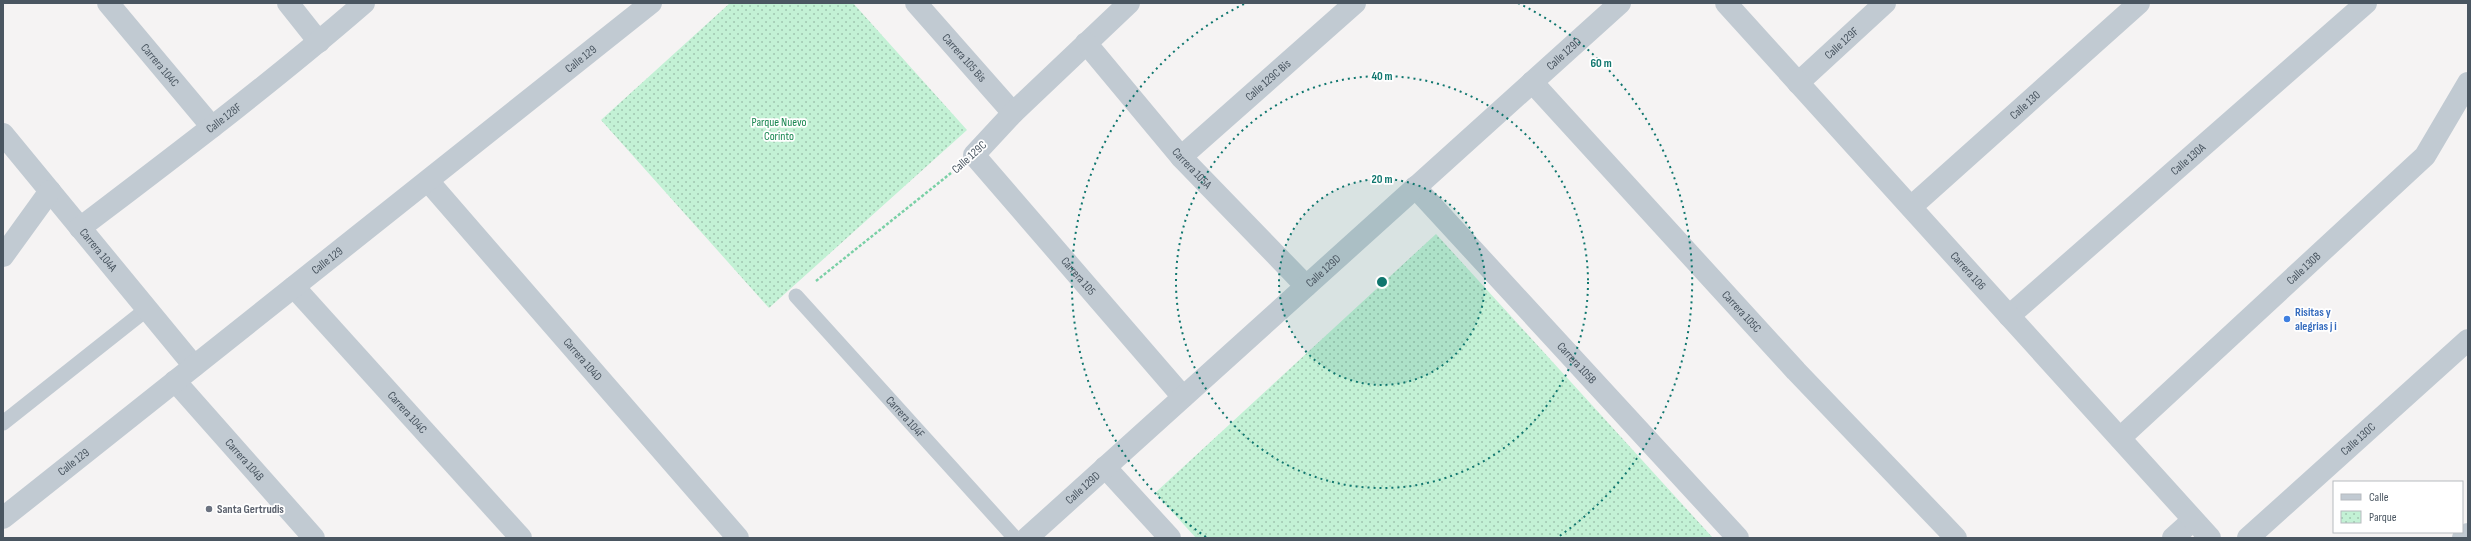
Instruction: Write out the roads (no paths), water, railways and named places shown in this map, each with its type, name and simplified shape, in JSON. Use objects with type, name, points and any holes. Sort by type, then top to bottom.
[{"type":"street","name":"Carrera 104C","points":[[108,3],[212,127]]},
{"type":"street","points":[[288,3],[319,42]]},
{"type":"street","name":"Calle 128F","points":[[80,228],[212,127],[319,42],[364,3]]},
{"type":"street","name":"Calle 129","points":[[3,518],[652,3]]},
{"type":"street","name":"Carrera 105 Bis","points":[[916,3],[1013,113]]},
{"type":"street","name":"Calle 129C","points":[[974,155],[1013,113],[1129,3]]},
{"type":"street","name":"Calle 129C Bis","points":[[1181,158],[1355,3]]},
{"type":"street","name":"Calle 129D","points":[[1027,538],[1620,3]]},
{"type":"street","name":"Carrera 106","points":[[1726,3],[2210,538]]},
{"type":"street","name":"Calle 129F","points":[[1798,83],[1885,3]]},
{"type":"street","name":"Calle 130","points":[[1911,207],[2139,3]]},
{"type":"street","name":"Calle 130A","points":[[2009,316],[2366,3]]},
{"type":"street","name":"Carrera 105A","points":[[1086,44],[1181,158],[1306,286]]},
{"type":"street","name":"Carrera 105C","points":[[1532,82],[1796,371],[1956,538]]},
{"type":"street","name":"Calle 130B","points":[[2120,438],[2425,156],[2468,83]]},
{"type":"street","name":"Carrera 104A","points":[[3,134],[194,366]]},
{"type":"street","name":"Carrera 105","points":[[974,155],[1183,397]]},
{"type":"street","name":"Carrera 104D","points":[[428,181],[738,538]]},
{"type":"street","name":"Carrera 105B","points":[[1415,187],[1738,538]]},
{"type":"street","points":[[3,256],[50,191]]},
{"type":"street","name":"Carrera 104C","points":[[294,287],[521,538]]},
{"type":"street","name":"Calle 130C","points":[[2248,538],[2468,340]]},
{"type":"street","name":"Carrera 104B","points":[[175,381],[314,538]]},
{"type":"street","points":[[1105,467],[1170,538]]},
{"type":"street","points":[[2173,538],[2193,520]]},
{"type":"street","points":[[2463,538],[2468,534]]},
{"type":"lane","name":"Carrera 104F","points":[[796,296],[1015,538]]},
{"type":"lane","points":[[3,423],[148,309]]},
{"type":"place","name":"Risitas y alegrias j i","points":[[2287,319]]},
{"type":"place","name":"Santa Gertrudis","points":[[209,509]]},
{"type":"park label","name":"Parque Nuevo Corinto","points":[[779,129]]}]
